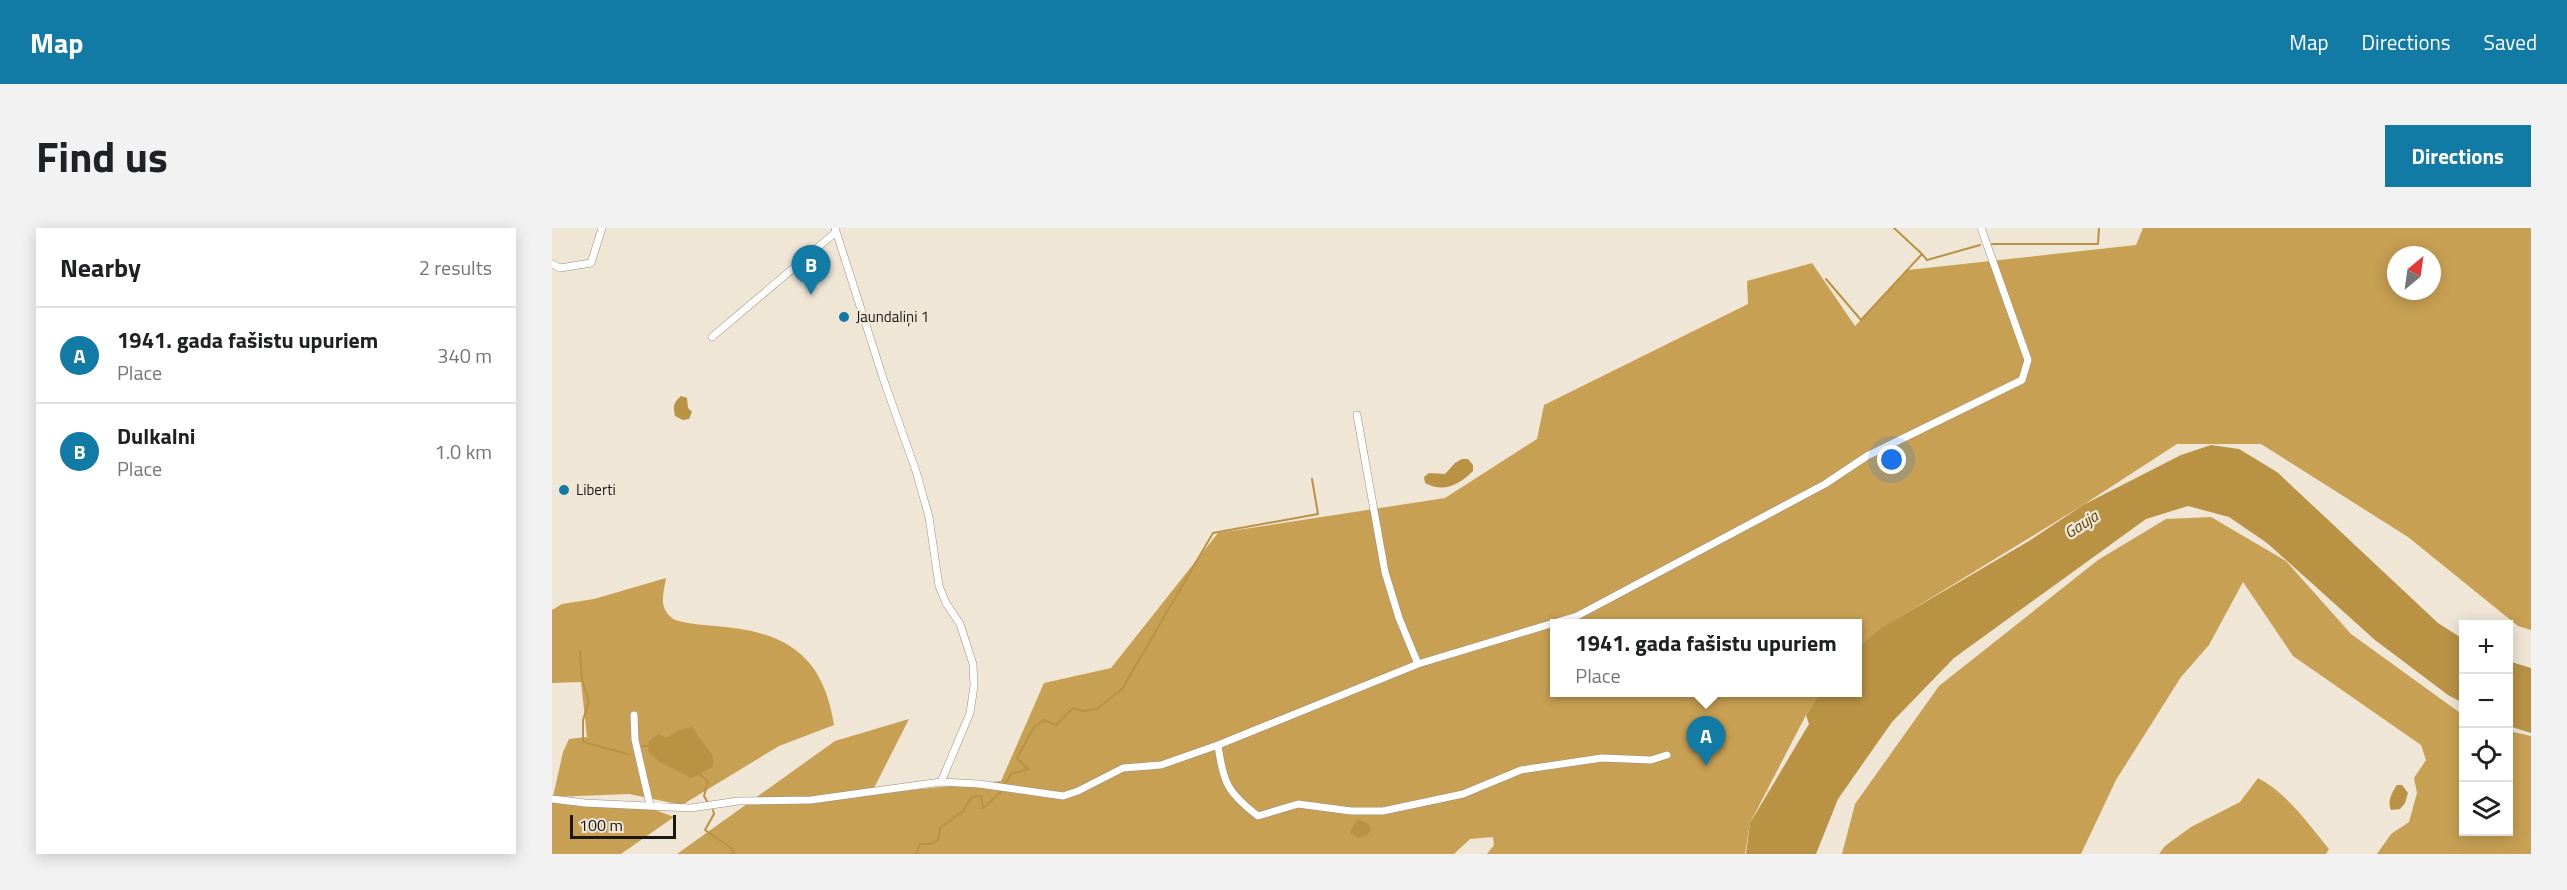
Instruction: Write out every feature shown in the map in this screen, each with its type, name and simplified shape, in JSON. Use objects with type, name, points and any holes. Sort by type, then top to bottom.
[{"type":"street","points":[[552,264],[560,268],[591,263],[602,228]]},
{"type":"street","points":[[1567,619],[1577,616],[1825,484],[1876,451],[2022,380],[2028,360],[1981,228]]},
{"type":"street","points":[[712,337],[835,230],[916,471],[931,527],[939,586],[946,603],[960,624],[972,664],[974,686],[970,713],[941,782]]},
{"type":"street","points":[[1357,415],[1385,572],[1418,664]]},
{"type":"street","points":[[552,799],[585,803],[691,808],[738,801],[811,800],[941,782],[979,784],[1063,796],[1078,791],[1123,768],[1161,765],[1218,745],[1418,664],[1550,624]]},
{"type":"street","points":[[634,715],[635,740],[650,805]]},
{"type":"street","points":[[1218,745],[1222,774],[1231,791],[1236,799],[1258,816],[1298,804],[1351,811],[1383,811],[1463,794],[1521,770],[1602,758],[1651,760],[1666,755]]},
{"type":"shaded area","points":[[2143,228],[2531,228],[2531,630],[2518,626],[2408,537],[2261,444],[2177,444],[2083,505],[1882,628],[1862,646],[1862,619],[1550,619],[1550,697],[1817,697],[1750,823],[1745,854],[1487,854],[1494,845],[1493,837],[1470,839],[1454,854],[677,854],[835,741],[909,719],[871,794],[1001,781],[1044,683],[1111,668],[1218,533],[1445,498],[1537,439],[1544,405],[1748,304],[1747,281],[1812,263],[1855,326],[1908,270],[2136,245]]},
{"type":"shaded area","points":[[2211,517],[2286,561],[2351,634],[2459,712],[2459,836],[2513,836],[2513,732],[2531,736],[2531,854],[2377,854],[2391,834],[2409,822],[2417,793],[2414,778],[2426,760],[2421,745],[2293,656],[2243,582],[2209,645],[2181,677],[2116,780],[2081,854],[1842,854],[1855,804],[1939,686],[2098,560],[2166,519]]},
{"type":"shaded area","points":[[666,578],[664,607],[675,620],[760,633],[793,648],[816,672],[824,687],[834,725],[779,746],[682,805],[629,794],[553,797],[563,752],[569,739],[587,737],[581,682],[552,683],[552,610],[562,604],[594,599]]},
{"type":"shaded area","points":[[2258,778],[2279,792],[2297,810],[2329,849],[2326,854],[2159,854],[2165,846],[2191,827],[2240,802]]},
{"type":"shaded area","points":[[552,803],[647,807],[674,817],[621,854],[552,854]]},
{"type":"water","points":[[681,396],[687,398],[688,408],[692,412],[689,419],[683,420],[675,416],[674,405]]},
{"type":"water","name":"Gauja","points":[[2211,445],[2239,449],[2277,472],[2438,623],[2459,636],[2459,701],[2375,640],[2267,543],[2229,517],[2188,506],[2146,519],[1954,658],[1892,722],[1838,799],[1816,854],[1746,854],[1750,823],[1809,724],[1806,715],[1817,697],[1862,697],[1862,645],[1881,628],[2029,541],[2083,505],[2181,455]]},
{"type":"water","points":[[1462,459],[1468,459],[1473,465],[1473,471],[1457,484],[1439,487],[1425,483],[1424,477],[1429,473],[1445,474]]},
{"type":"water","points":[[2513,663],[2531,668],[2531,733],[2513,727]]},
{"type":"water","points":[[692,727],[713,756],[713,767],[691,778],[660,762],[648,752],[649,741],[659,734],[666,738],[679,730]]},
{"type":"water","points":[[2397,785],[2402,785],[2408,793],[2400,809],[2391,810],[2390,800]]},
{"type":"water","points":[[1357,819],[1369,824],[1371,830],[1367,835],[1358,838],[1350,832]]},
{"type":"waterway","points":[[1826,279],[1861,320],[1922,254],[1894,228]]},
{"type":"waterway","points":[[1992,244],[2098,244],[2099,228]]},
{"type":"waterway","points":[[1922,254],[1927,260],[1980,245]]},
{"type":"waterway","points":[[1005,784],[1011,774],[1028,769],[1017,758],[1034,727],[1044,720],[1056,725],[1073,708],[1082,711],[1097,709],[1122,689],[1213,533],[1318,514],[1312,479]]},
{"type":"waterway","points":[[580,651],[582,680],[589,701],[583,720],[583,742],[628,754]]},
{"type":"waterway","points":[[643,746],[651,746]]},
{"type":"waterway","points":[[698,773],[708,781],[704,796],[708,803]]},
{"type":"waterway","points":[[916,854],[920,844],[930,844],[938,840],[940,828],[963,811],[972,797],[981,796],[983,808],[1001,792]]},
{"type":"waterway","points":[[713,810],[714,814],[705,830],[730,847],[735,854]]},
{"type":"place","name":"Dulkalni","points":[[811,295]]},
{"type":"place","name":"Jaundaliņi 1","points":[[844,317]]},
{"type":"place","name":"Liberti","points":[[564,490]]},
{"type":"place","name":"1941. gada fašistu upuriem","points":[[1706,766]]}]
